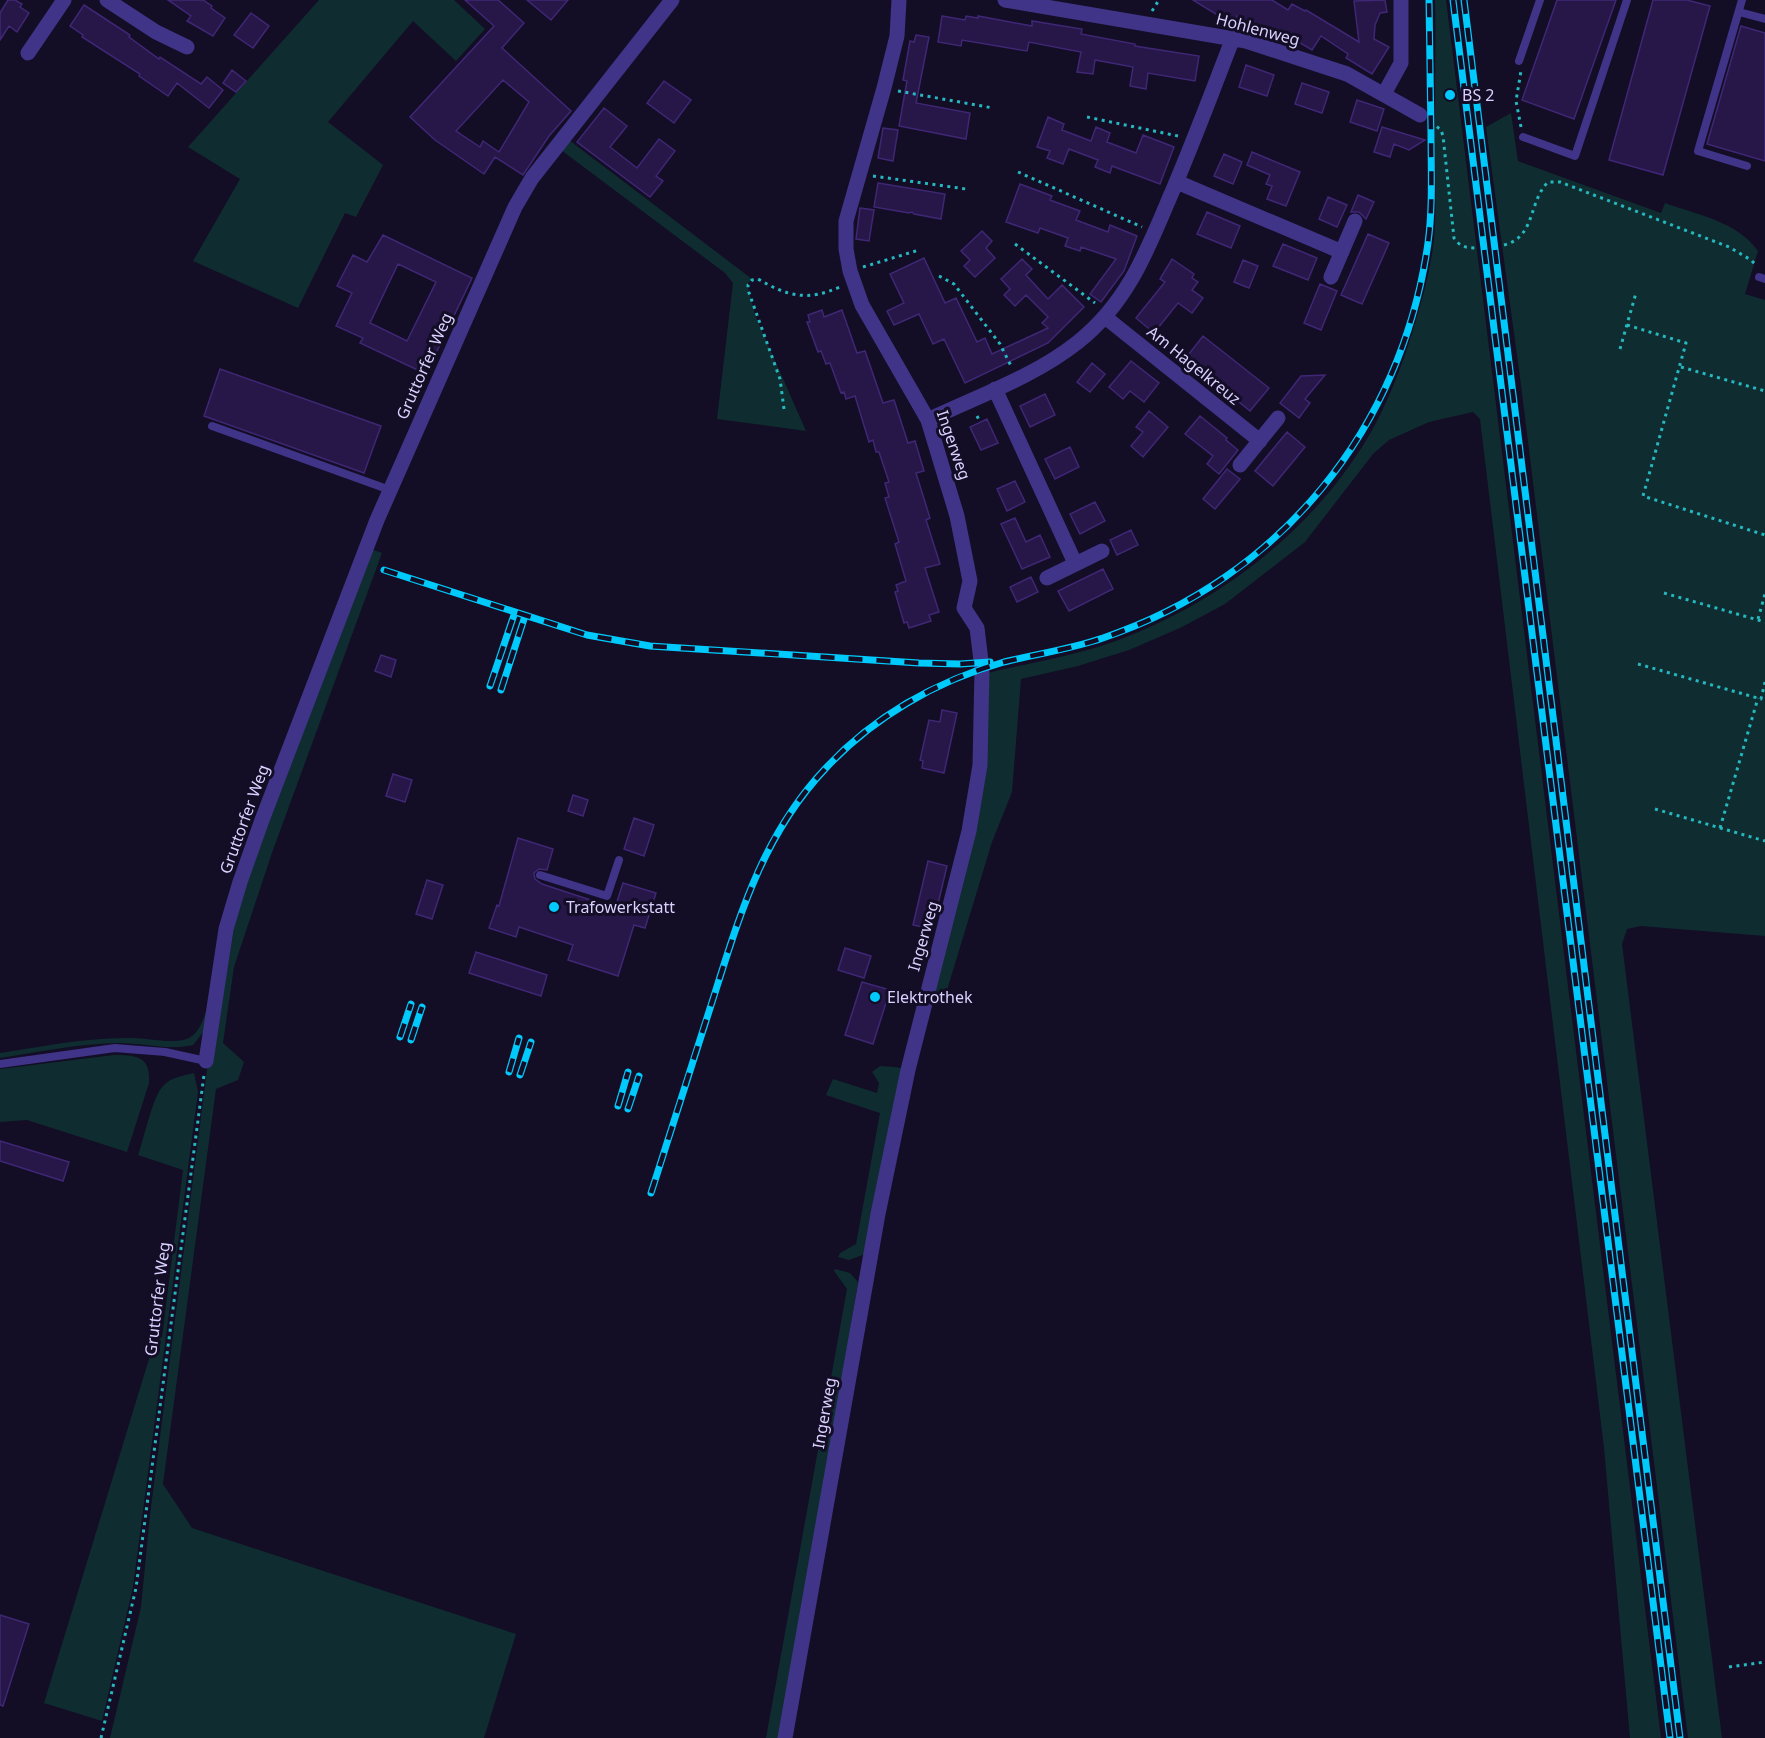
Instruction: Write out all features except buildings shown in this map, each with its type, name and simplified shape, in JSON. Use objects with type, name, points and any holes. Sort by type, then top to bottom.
[{"type":"street","points":[[28,53],[64,0]]},
{"type":"street","points":[[107,0],[156,32],[187,47]]},
{"type":"street","name":"Gruttorfer Weg","points":[[206,1061],[226,929],[240,882],[304,709],[390,490],[515,207],[555,146],[672,0]]},
{"type":"street","name":"Ingerweg","points":[[785,1738],[878,1214],[908,1070],[969,831],[980,765],[982,669],[977,628],[964,608],[970,581],[957,516],[928,420],[862,305],[846,249],[846,221],[897,36],[898,0]]},
{"type":"street","name":"Hohlenweg","points":[[1005,0],[1233,38],[1347,75],[1425,118]]},
{"type":"street","points":[[1383,94],[1401,63],[1401,0]]},
{"type":"street","points":[[928,420],[1051,361],[1077,343],[1107,315],[1132,282],[1155,232],[1233,38]]},
{"type":"street","points":[[1177,182],[1342,252]]},
{"type":"street","points":[[1331,277],[1355,221]]},
{"type":"street","name":"Am Hagelkreuz","points":[[1107,315],[1260,441]]},
{"type":"street","points":[[995,389],[1075,563]]},
{"type":"street","points":[[1240,465],[1278,418]]},
{"type":"street","points":[[1047,578],[1102,551]]},
{"type":"lane","points":[[1519,61],[1540,0]]},
{"type":"lane","points":[[1523,137],[1575,156],[1627,0]]},
{"type":"lane","points":[[1742,0],[1698,151],[1748,165]]},
{"type":"lane","points":[[1739,12],[1765,20]]},
{"type":"lane","points":[[212,426],[390,490]]},
{"type":"lane","points":[[540,875],[607,896],[619,860]]},
{"type":"lane","points":[[0,1064],[115,1048],[165,1052],[206,1061]]},
{"type":"path","points":[[1519,61],[1522,74],[1516,101],[1523,137]]},
{"type":"path","points":[[884,88],[993,108]]},
{"type":"path","points":[[1087,117],[1194,139]]},
{"type":"path","points":[[1425,118],[1442,130],[1454,238],[1458,244],[1467,248],[1475,248]]},
{"type":"path","points":[[1018,172],[1155,232]]},
{"type":"path","points":[[859,174],[966,189]]},
{"type":"path","points":[[1504,244],[1514,242],[1524,233],[1541,190],[1548,182],[1560,182],[1729,247],[1751,260],[1759,268],[1762,278]]},
{"type":"path","points":[[1015,244],[1107,315]]},
{"type":"path","points":[[784,409],[780,379],[748,290],[748,285],[752,280],[758,279],[781,292],[796,296],[810,296],[826,293],[852,276],[919,250]]},
{"type":"path","points":[[939,276],[954,284],[1000,344],[1017,378]]},
{"type":"path","points":[[1620,349],[1636,293]]},
{"type":"path","points":[[1627,325],[1686,343],[1643,496],[1765,534]]},
{"type":"path","points":[[1681,367],[1765,391]]},
{"type":"path","points":[[1664,593],[1765,622]]},
{"type":"path","points":[[1758,619],[1765,594]]},
{"type":"path","points":[[1638,663],[1761,699]]},
{"type":"path","points":[[1720,828],[1765,682]]},
{"type":"path","points":[[1655,809],[1765,841]]},
{"type":"path","name":"Gruttorfer Weg","points":[[101,1738],[136,1588],[206,1061]]},
{"type":"path","points":[[1729,1667],[1765,1662]]},
{"type":"green space","points":[[319,0],[454,0],[485,29],[456,61],[413,21],[328,122],[383,165],[356,217],[345,213],[298,308],[193,261],[240,179],[188,147]]},
{"type":"green space","points":[[1435,0],[1446,0],[1661,1738],[1630,1738],[1604,1448],[1480,419],[1473,412],[1429,422],[1389,440],[1373,454],[1305,542],[1225,604],[1180,628],[1129,650],[1078,666],[1021,679],[1012,792],[992,842],[944,1000],[934,1006],[925,1005],[971,831],[984,674],[1065,656],[1113,642],[1153,626],[1192,606],[1264,556],[1297,527],[1327,495],[1353,460],[1376,423],[1408,346],[1433,249],[1436,198]]},
{"type":"green space","points":[[1511,113],[1518,161],[1661,213],[1665,203],[1716,220],[1739,233],[1758,251],[1745,294],[1765,300],[1765,936],[1641,926],[1627,929],[1622,944],[1722,1738],[1688,1738],[1521,385],[1486,127]]},
{"type":"green space","points":[[565,137],[752,279],[747,284],[755,315],[806,431],[717,419],[733,283],[725,273],[557,147]]},
{"type":"green space","points":[[368,548],[382,553],[273,850],[234,967],[223,1043],[244,1062],[238,1080],[216,1089],[163,1484],[192,1528],[516,1634],[484,1738],[110,1738],[141,1607],[150,1515],[216,1000],[228,929]]},
{"type":"green space","points":[[210,999],[204,1031],[193,1045],[164,1047],[125,1043],[101,1044],[0,1058],[0,1053],[83,1040],[139,1038],[180,1041],[192,1036],[198,1029]]},
{"type":"green space","points":[[114,1055],[140,1059],[145,1062],[149,1074],[149,1083],[127,1152],[27,1120],[0,1122],[0,1069]]},
{"type":"green space","points":[[880,1066],[906,1069],[868,1253],[849,1260],[838,1257],[840,1253],[856,1244],[880,1113],[826,1095],[833,1079],[877,1093],[879,1083],[872,1072]]},
{"type":"green space","points":[[194,1073],[198,1092],[133,1587],[102,1721],[44,1703],[156,1336],[162,1337],[183,1170],[138,1155],[152,1109],[163,1086],[177,1077]]},
{"type":"green space","points":[[835,1269],[850,1273],[858,1282],[782,1738],[766,1738],[847,1289],[834,1271]]},
{"type":"railway","points":[[651,1193],[744,906],[769,848],[803,794],[825,769],[844,750],[885,717],[930,690],[1004,662],[1103,638],[1167,611],[1225,577],[1277,535],[1322,487],[1361,433],[1391,374],[1414,311],[1428,243],[1431,215],[1429,0]]},
{"type":"railway","points":[[1453,0],[1670,1738]]},
{"type":"railway","points":[[1464,0],[1680,1738]]},
{"type":"railway","points":[[384,570],[587,635],[650,646],[919,663],[990,662]]},
{"type":"railway","points":[[490,686],[515,612]]},
{"type":"railway","points":[[501,690],[525,616]]},
{"type":"railway","points":[[400,1037],[411,1004]]},
{"type":"railway","points":[[411,1040],[422,1007]]},
{"type":"railway","points":[[509,1072],[519,1038]]},
{"type":"railway","points":[[520,1075],[531,1042]]},
{"type":"railway","points":[[618,1106],[628,1072]]},
{"type":"railway","points":[[628,1109],[639,1076]]},
{"type":"place","name":"BS 2","points":[[1450,95]]},
{"type":"place","name":"Trafowerkstatt","points":[[554,907]]},
{"type":"place","name":"Elektrothek","points":[[875,997]]}]
